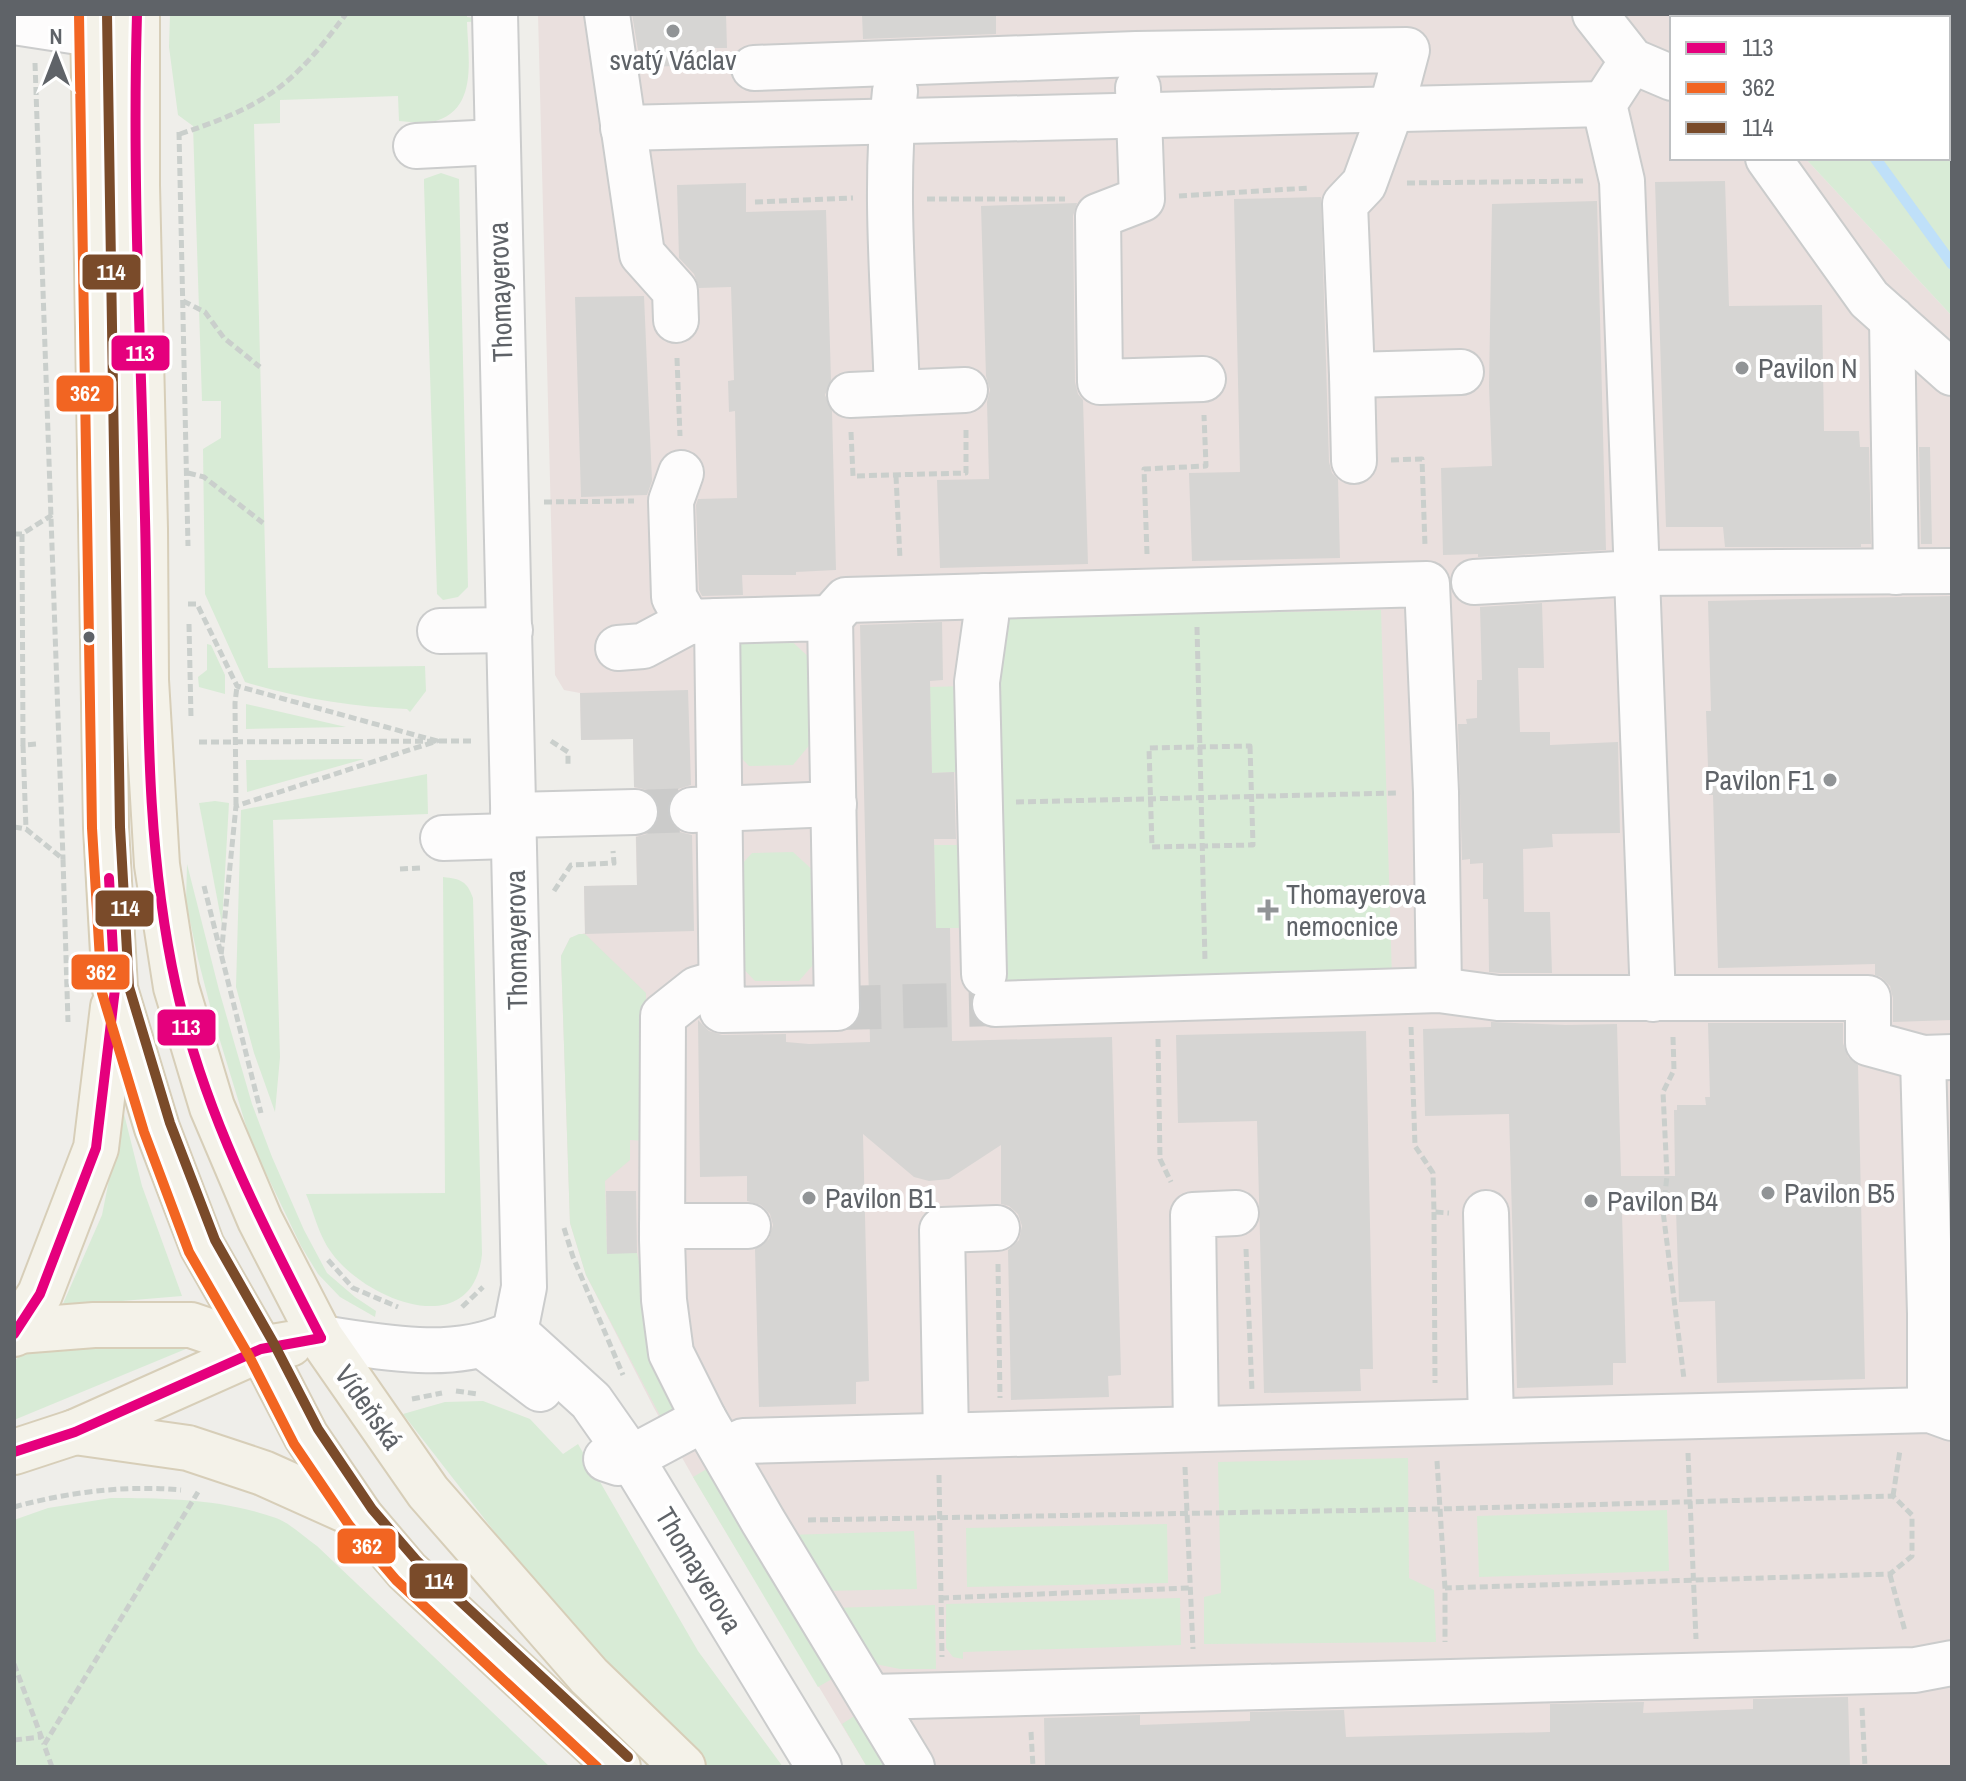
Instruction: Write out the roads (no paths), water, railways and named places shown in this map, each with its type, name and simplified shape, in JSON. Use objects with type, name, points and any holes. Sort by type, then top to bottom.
[{"type":"main road","name":"Vídeňská","points":[[137,14],[146,680],[157,865],[176,987],[212,1107],[260,1220],[321,1338],[428,1492],[589,1676],[683,1767]]},
{"type":"main road","points":[[16,1332],[40,1294],[96,1148],[115,989],[106,812],[92,24]]},
{"type":"main road","points":[[115,989],[157,1128],[202,1246],[306,1436],[361,1517],[407,1571],[618,1767]]},
{"type":"main road","points":[[16,1332],[94,1325],[191,1325],[261,1349]]},
{"type":"main road","points":[[14,1452],[75,1432],[261,1349],[321,1338]]},
{"type":"main road","points":[[75,1432],[188,1448],[263,1473],[361,1517]]},
{"type":"street","name":"Thomayerova","points":[[495,14],[524,1287],[498,1338],[591,1401],[631,1458],[819,1767]]},
{"type":"street","points":[[607,14],[642,254],[675,291],[676,320]]},
{"type":"street","points":[[1595,14],[1632,61],[1670,77]]},
{"type":"street","points":[[24,23],[92,24]]},
{"type":"street","points":[[754,68],[1136,54],[1407,50],[1391,110],[1364,184],[1345,204],[1354,461]]},
{"type":"street","points":[[1136,54],[1142,199],[1098,216],[1100,382],[1203,379]]},
{"type":"street","points":[[1632,61],[1604,104],[1622,181],[1653,999]]},
{"type":"street","points":[[897,393],[891,122],[898,64]]},
{"type":"street","points":[[623,128],[1604,104]]},
{"type":"street","points":[[416,146],[496,142]]},
{"type":"street","points":[[1769,160],[1869,299],[1952,373]]},
{"type":"street","points":[[1892,319],[1896,572]]},
{"type":"street","points":[[1352,375],[1461,372]]},
{"type":"street","points":[[850,395],[965,390]]},
{"type":"street","points":[[676,487],[674,597],[702,622],[705,810],[722,1010],[837,1008],[830,618],[846,600],[1427,584],[1436,792],[1425,1003]]},
{"type":"street","points":[[1474,582],[1637,573],[1952,571]]},
{"type":"street","points":[[631,1458],[715,1436],[743,1441],[1000,1434],[1191,1441],[1253,1428],[1686,1416],[1941,1414],[1938,1057],[1868,1043],[1868,998],[1498,998],[1425,1003],[990,989],[979,803],[977,682],[986,618],[985,596]]},
{"type":"street","points":[[618,648],[643,646],[702,622],[830,618]]},
{"type":"street","points":[[440,631],[510,630]]},
{"type":"street","points":[[705,810],[834,804]]},
{"type":"street","points":[[443,838],[513,826],[635,812]]},
{"type":"street","points":[[721,982],[697,989],[663,1016],[662,1226],[664,1300],[671,1353],[763,1521],[912,1767]]},
{"type":"street","points":[[1191,1441],[1193,1215],[1236,1213]]},
{"type":"street","points":[[1486,1213],[1491,1421]]},
{"type":"street","points":[[662,1226],[748,1226]]},
{"type":"street","points":[[946,1435],[942,1230],[997,1228]]},
{"type":"street","points":[[321,1338],[417,1352],[498,1338]]},
{"type":"street","points":[[871,1697],[1697,1676],[1934,1666]]},
{"type":"waterway","points":[[1876,160],[1952,264]]},
{"type":"tunnel","points":[[635,812],[691,810]]},
{"type":"tunnel","points":[[837,1008],[995,1004]]},
{"type":"place","name":"svatý Václav","points":[[673,31]]},
{"type":"place","name":"Pavilon N","points":[[1742,368]]},
{"type":"place","name":"Pavilon F1","points":[[1830,780]]},
{"type":"place","name":"Thomayerova nemocnice","points":[[1268,910]]},
{"type":"place","name":"Pavilon B5","points":[[1768,1193]]},
{"type":"place","name":"Pavilon B1","points":[[809,1198]]},
{"type":"place","name":"Pavilon B4","points":[[1591,1201]]}]
